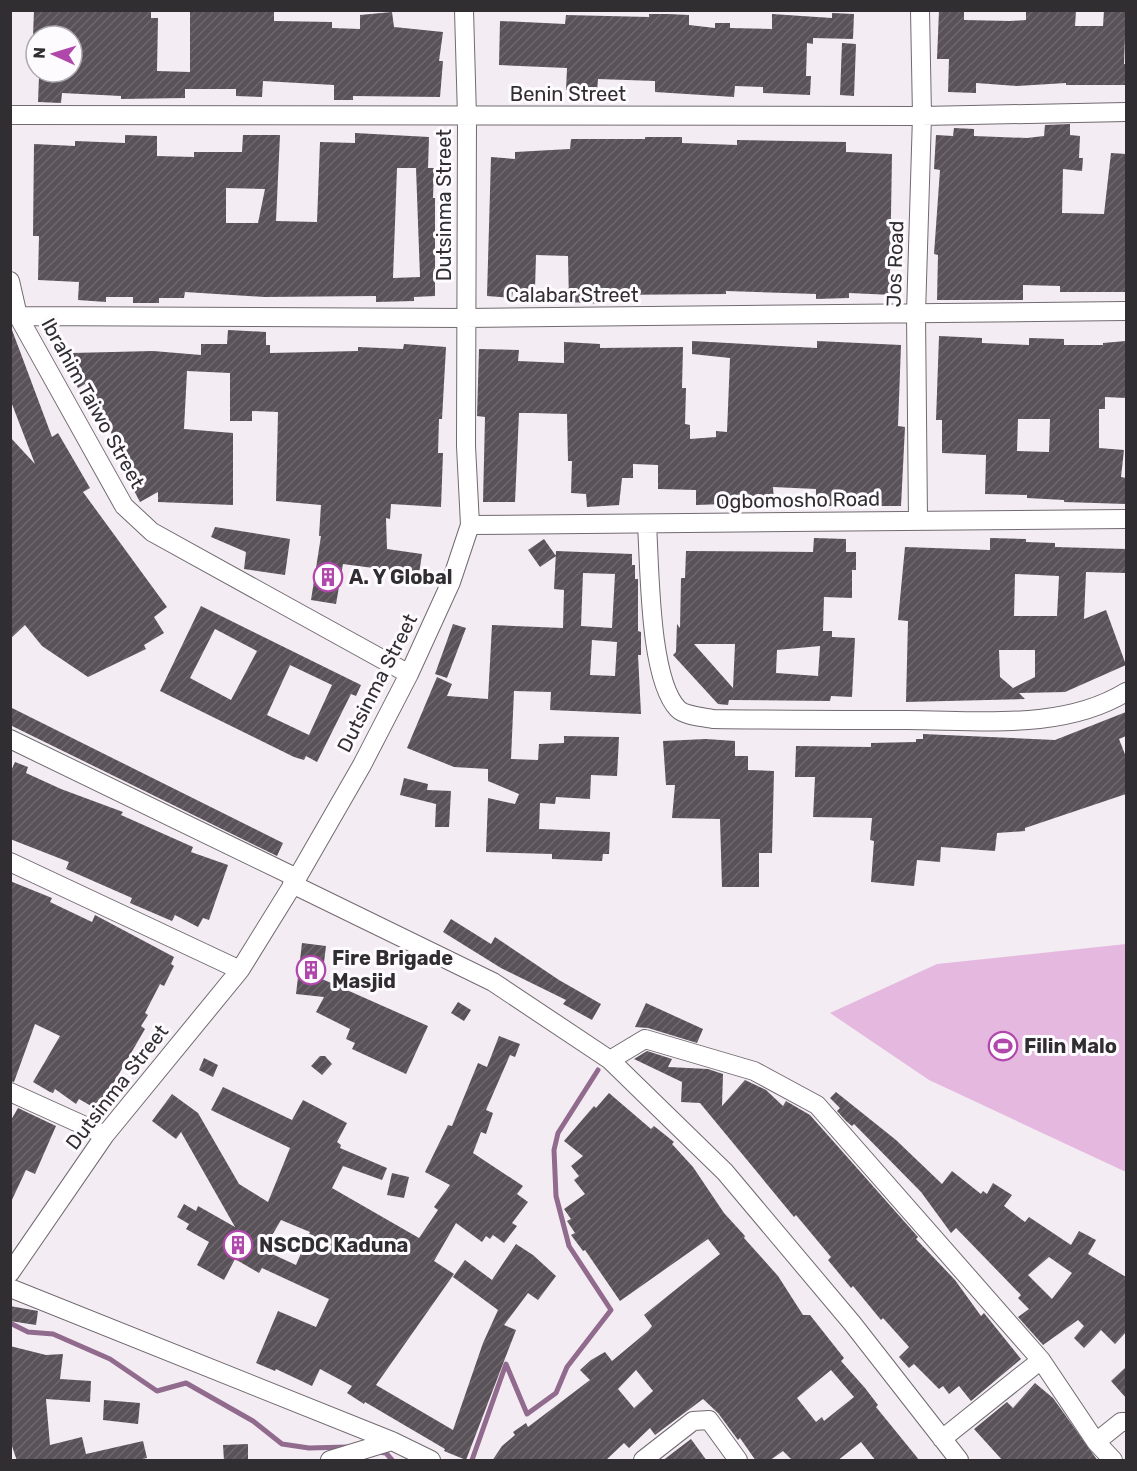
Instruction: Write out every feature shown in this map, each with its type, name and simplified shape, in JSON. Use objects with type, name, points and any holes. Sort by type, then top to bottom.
[{"type":"street","name":"Dutsinma Street","points":[[10,1273],[105,1135],[240,970],[362,765],[409,674],[452,582],[470,525],[466,446],[464,10]]},
{"type":"street","name":"Jos Road","points":[[918,520],[916,314],[922,116],[920,10]]},
{"type":"street","name":"Benin Street","points":[[10,115],[922,116],[1126,112]]},
{"type":"street","name":"Ibrahim Taiwo Street","points":[[10,281],[18,316],[124,506],[153,532],[409,674]]},
{"type":"street","name":"Calabar Street","points":[[18,316],[465,318],[1126,311]]},
{"type":"street","name":"Ogbomosho Road","points":[[470,525],[1126,519]]},
{"type":"street","points":[[647,525],[659,663],[671,700],[680,712],[713,720],[1009,720],[1060,717],[1107,704],[1126,692]]},
{"type":"street","points":[[10,739],[493,982],[610,1060],[725,1172],[852,1323],[959,1461]]},
{"type":"street","points":[[10,862],[240,970]]},
{"type":"street","points":[[610,1060],[645,1039],[754,1071],[818,1105],[1041,1360],[1096,1442],[1113,1461]]},
{"type":"street","points":[[10,1092],[105,1135]]},
{"type":"street","points":[[10,1287],[377,1446],[431,1461]]},
{"type":"street","points":[[942,1439],[1041,1360]]},
{"type":"street","points":[[643,1461],[693,1421],[709,1420],[738,1461]]},
{"type":"street","points":[[1096,1442],[1121,1422],[1126,1422]]},
{"type":"street","points":[[330,1461],[377,1446]]},
{"type":"shaded area","name":"Filin Malo","points":[[1126,944],[1126,1172],[929,1080],[830,1013],[937,964]]},
{"type":"building","points":[[34,10],[151,10],[151,18],[158,18],[157,71],[190,72],[190,10],[274,10],[274,21],[332,22],[332,28],[360,29],[360,15],[392,12],[394,27],[443,32],[439,61],[443,61],[440,97],[353,96],[353,100],[334,100],[334,85],[263,81],[262,97],[236,96],[236,89],[185,89],[185,98],[121,99],[121,96],[62,93],[61,103],[38,102],[39,84],[84,84],[84,24],[33,24]]},
{"type":"building","points":[[939,10],[964,10],[964,20],[1010,21],[1026,20],[1026,10],[1076,11],[1075,26],[1103,26],[1104,10],[1126,11],[1124,64],[1126,64],[1126,85],[1066,85],[1066,83],[1017,86],[976,83],[976,93],[948,92],[949,59],[937,59]]},
{"type":"building","points":[[832,13],[854,14],[853,39],[813,38],[813,44],[807,43],[806,76],[811,76],[810,95],[763,93],[763,87],[735,86],[734,97],[655,92],[655,81],[598,79],[597,91],[566,90],[567,68],[499,65],[500,21],[565,24],[566,15],[649,17],[649,14],[668,14],[689,15],[689,25],[715,28],[715,23],[730,23],[730,28],[772,29],[772,14],[832,18]]},
{"type":"building","points":[[842,43],[856,44],[854,96],[840,95]]},
{"type":"building","points":[[1070,124],[1070,135],[1080,136],[1079,158],[1083,158],[1082,171],[1063,169],[1062,213],[1104,214],[1111,153],[1126,154],[1126,292],[1060,292],[1060,286],[1023,285],[1023,300],[937,300],[938,255],[934,254],[940,170],[934,169],[936,135],[953,136],[954,128],[974,129],[974,136],[1027,138],[1044,136],[1045,125]]},
{"type":"building","points":[[355,133],[429,137],[428,168],[434,168],[435,296],[414,297],[414,301],[376,302],[376,296],[264,297],[185,292],[184,298],[159,298],[159,303],[133,303],[133,297],[106,297],[106,302],[78,300],[79,282],[38,280],[39,236],[33,236],[34,144],[75,146],[75,141],[125,143],[125,135],[157,136],[157,156],[194,157],[194,152],[242,152],[243,135],[280,135],[276,221],[317,222],[320,142],[355,143]],"holes":[[[397,168],[416,168],[420,277],[393,278]],[[226,188],[265,189],[258,223],[226,223]]]},
{"type":"building","points":[[645,137],[682,137],[682,143],[737,145],[737,140],[846,142],[846,152],[892,154],[890,274],[894,274],[893,295],[849,293],[849,298],[816,299],[816,294],[726,291],[726,294],[606,295],[606,304],[569,302],[568,256],[536,255],[535,289],[513,289],[512,298],[487,296],[491,157],[515,159],[515,152],[570,149],[571,139],[645,139]]},
{"type":"building","points":[[12,330],[52,437],[58,433],[90,488],[83,492],[167,607],[154,617],[164,633],[144,645],[146,649],[88,677],[42,646],[25,625],[10,639],[10,437],[35,464],[10,399]]},
{"type":"building","points":[[228,330],[266,332],[266,345],[270,345],[270,353],[358,351],[358,347],[403,349],[404,344],[446,347],[442,419],[439,419],[438,453],[443,453],[441,507],[391,504],[390,519],[386,518],[387,549],[422,554],[419,574],[343,564],[336,604],[311,600],[321,536],[319,536],[321,505],[276,501],[278,412],[252,411],[252,421],[230,421],[230,373],[187,371],[184,429],[233,433],[233,505],[158,502],[158,492],[140,502],[108,441],[114,438],[85,384],[78,388],[68,369],[77,364],[72,353],[153,351],[201,355],[201,344],[227,344]]},
{"type":"building","points":[[939,336],[982,338],[982,343],[1029,345],[1029,338],[1064,339],[1064,345],[1103,345],[1103,343],[1126,341],[1126,398],[1105,397],[1105,409],[1099,409],[1099,448],[1124,450],[1121,477],[1126,478],[1126,504],[1064,502],[1064,500],[1027,498],[1027,495],[985,494],[986,455],[942,453],[942,420],[936,420]],"holes":[[[1018,419],[1050,419],[1049,452],[1017,451]]]},
{"type":"building","points":[[692,341],[817,348],[817,341],[901,345],[898,426],[905,427],[901,506],[816,506],[816,489],[773,487],[774,502],[696,505],[696,490],[658,489],[658,465],[633,464],[633,478],[622,478],[619,505],[587,507],[586,494],[571,493],[572,461],[568,461],[567,414],[531,413],[519,413],[515,502],[483,502],[485,417],[477,416],[479,349],[519,350],[518,361],[564,363],[564,342],[600,344],[600,348],[683,347],[682,388],[686,388],[685,424],[690,425],[690,439],[716,437],[716,431],[727,432],[730,358],[692,354]]},
{"type":"building","points":[[215,527],[290,539],[285,575],[244,569],[246,552],[211,537]]},
{"type":"building","points":[[814,538],[846,539],[846,552],[856,552],[856,570],[852,570],[852,598],[824,597],[823,631],[832,631],[832,637],[855,638],[852,697],[831,696],[830,701],[729,700],[728,705],[718,704],[673,655],[676,652],[677,624],[680,628],[681,578],[685,578],[686,551],[813,552]],"holes":[[[694,644],[735,644],[733,688]],[[820,646],[818,676],[776,673],[777,650]]]},
{"type":"building","points":[[990,538],[1055,543],[1055,547],[1126,549],[1126,573],[1086,572],[1084,619],[1106,610],[1126,665],[1065,692],[1019,693],[1025,699],[906,702],[908,621],[898,620],[905,547],[990,550]],"holes":[[[1015,574],[1059,576],[1057,616],[1014,616]],[[999,650],[1035,650],[1035,677],[1013,688],[1000,677]]]},
{"type":"building","points":[[544,539],[556,556],[540,567],[528,550]]},
{"type":"building","points":[[556,551],[632,554],[635,579],[638,579],[638,631],[641,632],[641,655],[638,655],[641,714],[550,710],[551,692],[514,691],[511,759],[538,760],[539,744],[564,743],[564,736],[619,737],[617,776],[591,775],[590,799],[556,797],[555,804],[540,803],[539,829],[610,832],[609,854],[603,854],[602,861],[552,859],[552,854],[486,852],[488,798],[515,804],[519,794],[488,781],[488,769],[454,767],[407,748],[437,677],[452,684],[447,696],[488,699],[492,625],[563,628],[564,590],[554,589]],"holes":[[[583,573],[615,574],[612,628],[581,626]],[[592,640],[617,642],[615,676],[590,675]]]},
{"type":"building","points":[[201,606],[361,685],[356,696],[351,694],[317,762],[306,756],[304,760],[294,757],[160,691]],"holes":[[[215,629],[257,651],[231,700],[190,678]],[[290,665],[332,685],[309,735],[267,715]]]},
{"type":"building","points":[[453,624],[466,628],[447,678],[435,674]]},
{"type":"building","points":[[10,707],[283,843],[277,856],[10,725]]},
{"type":"building","points":[[1126,712],[1126,736],[1119,739],[1126,757],[1126,794],[1025,828],[1025,831],[997,833],[995,851],[941,847],[940,862],[917,860],[914,886],[871,882],[874,841],[870,840],[872,818],[813,817],[815,777],[795,777],[796,746],[871,747],[871,743],[916,742],[916,739],[923,739],[923,734],[1055,740]]},
{"type":"building","points":[[706,739],[735,741],[735,756],[748,756],[748,770],[774,771],[772,853],[759,853],[759,887],[722,887],[720,819],[672,818],[675,785],[666,785],[663,741]]},
{"type":"building","points":[[15,762],[28,767],[26,773],[123,812],[121,815],[193,847],[191,852],[228,865],[209,920],[203,918],[198,927],[175,915],[172,921],[130,903],[132,898],[66,869],[69,862],[10,839],[10,773]]},
{"type":"building","points":[[404,778],[428,784],[427,790],[451,791],[449,827],[435,827],[436,804],[400,795]]},
{"type":"building","points":[[10,881],[52,898],[50,902],[92,922],[95,915],[174,957],[171,964],[174,966],[164,986],[160,984],[145,1013],[148,1015],[141,1026],[145,1029],[98,1110],[79,1099],[76,1104],[55,1089],[53,1093],[33,1082],[60,1036],[35,1024],[14,1082],[10,1081]]},
{"type":"building","points":[[451,919],[491,944],[495,937],[559,980],[601,1004],[592,1020],[563,1004],[566,1000],[501,968],[443,932]]},
{"type":"building","points":[[302,943],[326,946],[322,979],[428,1026],[406,1074],[352,1049],[355,1043],[346,1039],[350,1029],[316,1012],[324,997],[296,994]]},
{"type":"building","points":[[458,1002],[471,1010],[464,1021],[451,1013]]},
{"type":"building","points":[[646,1003],[703,1029],[697,1043],[648,1028],[635,1027]]},
{"type":"building","points":[[499,1036],[520,1044],[515,1057],[510,1055],[486,1110],[493,1113],[486,1134],[481,1132],[473,1153],[523,1186],[517,1194],[528,1202],[512,1223],[517,1226],[504,1243],[493,1235],[490,1239],[486,1236],[482,1242],[456,1223],[434,1261],[454,1274],[376,1385],[453,1430],[483,1343],[498,1310],[453,1277],[465,1260],[492,1280],[516,1244],[533,1255],[556,1276],[538,1300],[528,1293],[504,1325],[516,1330],[466,1460],[444,1451],[445,1449],[365,1402],[364,1404],[347,1393],[352,1386],[320,1369],[312,1386],[276,1369],[275,1371],[256,1363],[278,1311],[316,1327],[329,1299],[262,1268],[259,1273],[235,1259],[224,1280],[197,1265],[209,1242],[186,1229],[189,1224],[177,1217],[184,1204],[196,1211],[198,1206],[235,1227],[181,1132],[176,1139],[152,1121],[172,1094],[198,1113],[239,1184],[268,1202],[290,1148],[211,1110],[223,1087],[292,1120],[303,1100],[347,1123],[337,1142],[341,1145],[340,1148],[387,1168],[382,1180],[343,1166],[332,1188],[419,1238],[438,1210],[434,1207],[450,1185],[425,1172],[448,1125],[452,1126],[478,1063],[487,1067]],"holes":[[[281,1220],[310,1232],[296,1265],[270,1253],[273,1247],[267,1244]]]},
{"type":"building","points":[[647,1051],[672,1059],[668,1067],[708,1069],[723,1074],[722,1106],[745,1080],[766,1090],[783,1106],[786,1101],[810,1115],[918,1237],[916,1239],[955,1280],[981,1316],[984,1313],[1021,1359],[971,1401],[959,1386],[949,1394],[943,1386],[939,1389],[914,1364],[909,1368],[899,1357],[909,1347],[883,1318],[881,1320],[853,1286],[851,1288],[828,1260],[831,1257],[796,1215],[794,1217],[700,1103],[681,1102],[682,1082],[634,1059]]},
{"type":"building","points":[[320,1056],[325,1056],[332,1064],[322,1075],[311,1066]]},
{"type":"building","points":[[204,1058],[218,1065],[213,1077],[199,1070]]},
{"type":"building","points":[[836,1092],[896,1140],[942,1184],[952,1171],[981,1194],[983,1191],[987,1194],[993,1183],[1012,1195],[1004,1206],[1025,1222],[1029,1217],[1071,1245],[1079,1231],[1096,1240],[1088,1254],[1126,1277],[1126,1332],[1115,1344],[1101,1330],[1084,1348],[1074,1338],[1084,1326],[1078,1320],[1043,1345],[1018,1317],[1029,1309],[1018,1298],[1021,1295],[956,1228],[951,1233],[921,1192],[854,1124],[852,1126],[846,1121],[837,1111],[840,1108],[830,1098]],"holes":[[[1049,1257],[1072,1273],[1052,1299],[1028,1275]]]},
{"type":"building","points":[[609,1093],[651,1129],[654,1126],[674,1142],[672,1144],[693,1167],[724,1213],[778,1276],[803,1315],[810,1315],[844,1358],[841,1361],[865,1388],[878,1405],[876,1407],[920,1461],[876,1461],[861,1442],[837,1461],[793,1461],[783,1451],[769,1461],[756,1461],[740,1438],[738,1440],[718,1413],[703,1399],[655,1435],[650,1428],[629,1448],[624,1443],[605,1461],[492,1461],[502,1446],[515,1435],[513,1432],[526,1423],[528,1427],[590,1380],[580,1370],[591,1360],[605,1352],[612,1361],[648,1331],[652,1326],[644,1315],[720,1254],[708,1239],[620,1301],[585,1250],[583,1251],[571,1235],[575,1233],[567,1221],[571,1219],[564,1209],[585,1194],[574,1180],[579,1176],[571,1166],[583,1156],[564,1141],[594,1106],[596,1108]],"holes":[[[636,1370],[653,1391],[634,1408],[618,1389]],[[831,1370],[854,1397],[824,1421],[822,1417],[816,1422],[797,1398]]]},
{"type":"building","points":[[18,1108],[56,1126],[35,1174],[26,1170],[10,1204],[11,1120]]},
{"type":"building","points":[[392,1173],[409,1177],[404,1198],[387,1195]]},
{"type":"building","points":[[10,1306],[38,1311],[36,1325],[10,1321]]},
{"type":"building","points":[[10,1346],[46,1355],[63,1354],[60,1379],[91,1381],[90,1402],[46,1399],[50,1445],[82,1437],[86,1454],[143,1441],[147,1458],[134,1461],[17,1461],[10,1440]]},
{"type":"building","points":[[1126,1367],[1126,1398],[1111,1381]]},
{"type":"building","points":[[1035,1383],[1053,1398],[1098,1461],[1003,1461],[974,1429],[1007,1402],[1013,1408]]},
{"type":"building","points":[[104,1400],[140,1403],[138,1424],[103,1420]]},
{"type":"building","points":[[691,1439],[707,1461],[662,1461]]},
{"type":"building","points":[[248,1444],[248,1461],[224,1461],[223,1445]]},
{"type":"waterway","points":[[472,1460],[506,1364],[527,1414],[556,1393],[567,1367],[611,1310],[569,1246],[556,1196],[554,1150],[558,1133],[598,1070]]},
{"type":"waterway","points":[[10,1323],[28,1332],[53,1334],[110,1359],[157,1391],[186,1383],[253,1421],[282,1444],[309,1448],[347,1447]]},
{"type":"waterway","points":[[377,1452],[386,1453],[392,1460]]},
{"type":"place","name":"A. Y Global","points":[[328,577]]},
{"type":"place","name":"Fire Brigade Masjid","points":[[311,970]]},
{"type":"place","name":"Filin Malo","points":[[1003,1046]]},
{"type":"place","name":"NSCDC Kaduna","points":[[238,1245]]}]
